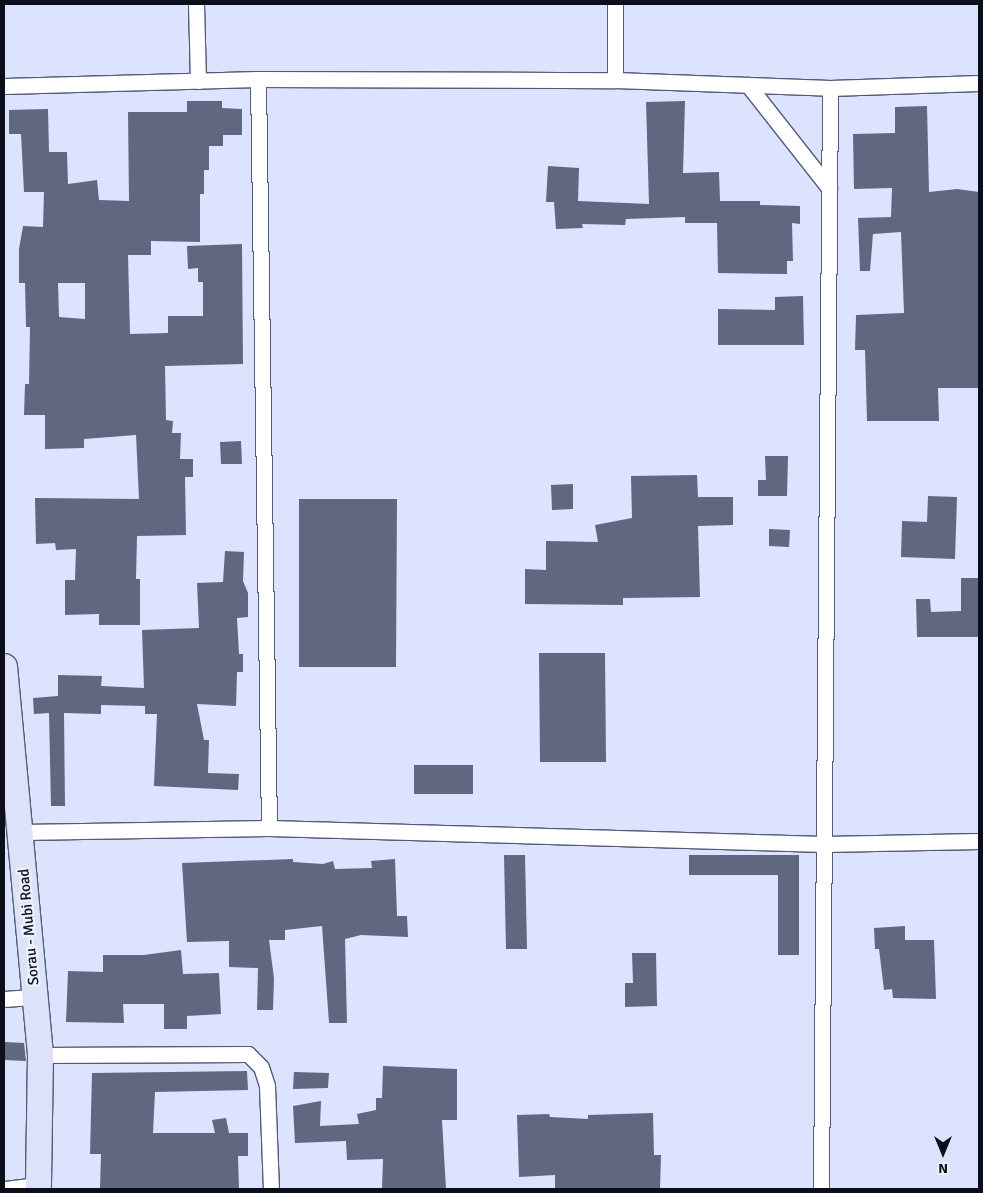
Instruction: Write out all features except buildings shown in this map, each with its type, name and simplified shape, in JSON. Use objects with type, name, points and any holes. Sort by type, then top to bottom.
[{"type":"main road","name":"Sorau - Mubi Road","points":[[4,666],[10,804],[21,832],[40,1055],[38,1187]]},
{"type":"street","points":[[196,4],[198,81]]},
{"type":"street","points":[[615,4],[615,80]]},
{"type":"street","points":[[258,79],[268,828]]},
{"type":"street","points":[[4,86],[258,79],[615,80],[830,88],[979,83]]},
{"type":"street","points":[[748,85],[829,188]]},
{"type":"street","points":[[821,1189],[830,88]]},
{"type":"street","points":[[21,832],[268,828],[824,844],[979,841]]},
{"type":"street","points":[[4,999],[35,997]]},
{"type":"street","points":[[40,1055],[248,1054],[261,1067],[267,1086],[271,1189]]},
{"type":"street","points":[[5,1189],[38,1187]]}]
